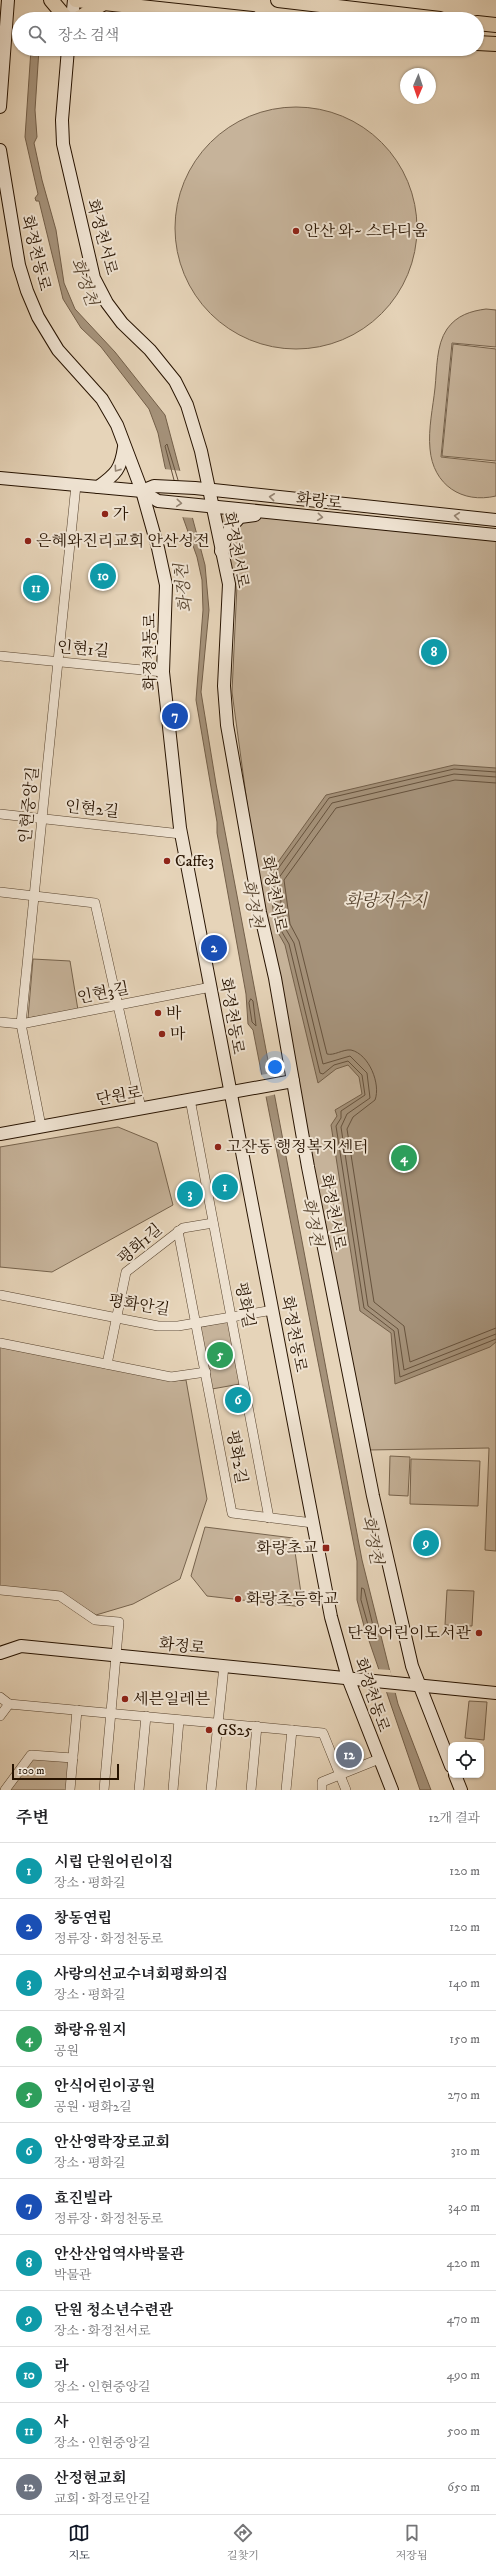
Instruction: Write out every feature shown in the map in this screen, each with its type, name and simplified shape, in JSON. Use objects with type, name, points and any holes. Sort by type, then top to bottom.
[{"type":"main road","points":[[75,0],[187,12]]},
{"type":"main road","points":[[278,0],[380,12]]},
{"type":"main road","points":[[54,3],[61,12]]},
{"type":"main road","points":[[89,12],[104,3]]},
{"type":"main road","points":[[484,24],[496,25]]},
{"type":"main road","points":[[484,43],[496,44]]},
{"type":"street","points":[[0,107],[8,0]]},
{"type":"street","points":[[73,12],[75,0]]},
{"type":"street","name":"화정천서로","points":[[67,56],[62,120],[63,144],[94,278],[107,303],[122,323],[150,350],[175,381],[187,406],[201,451],[208,491],[229,584],[224,686],[227,724],[258,905],[275,978],[289,1081],[373,1496],[412,1666],[448,1758]]},
{"type":"street","name":"화정천동로","points":[[0,150],[19,265],[36,311],[58,350],[102,399],[117,425],[142,491],[166,585],[163,672],[181,834],[331,1617],[348,1678],[392,1790]]},
{"type":"street","points":[[98,487],[112,476],[122,463],[124,444]]},
{"type":"street","name":"화랑로","points":[[0,478],[142,491],[158,501],[496,535]]},
{"type":"street","name":"인현중앙길","points":[[41,1126],[21,1024],[76,485]]},
{"type":"street","name":"화랑로","points":[[142,491],[154,486],[195,488],[208,491],[496,520]]},
{"type":"street","points":[[221,551],[230,528],[240,517],[278,513]]},
{"type":"street","name":"인현1길","points":[[0,656],[163,672]]},
{"type":"street","name":"인현2길","points":[[0,814],[181,834]]},
{"type":"street","points":[[0,892],[95,903],[141,1108]]},
{"type":"street","name":"인현3길","points":[[0,1022],[21,1024],[211,987]]},
{"type":"street","name":"단원로","points":[[0,1134],[289,1081]]},
{"type":"street","name":"평화길","points":[[190,1099],[269,1518]]},
{"type":"street","name":"평화1길","points":[[107,1364],[126,1272],[183,1228],[213,1224]]},
{"type":"street","name":"평화2길","points":[[178,1231],[197,1323],[232,1513],[313,1523]]},
{"type":"street","name":"평화안길","points":[[0,1295],[158,1326],[197,1323],[273,1310]]},
{"type":"street","points":[[0,1343],[171,1377],[206,1372]]},
{"type":"street","points":[[0,1590],[60,1596],[95,1620],[120,1622],[104,1790]]},
{"type":"street","name":"화정로","points":[[0,1653],[4,1650],[21,1646],[419,1685]]},
{"type":"street","points":[[211,1790],[224,1666]]},
{"type":"street","points":[[419,1685],[496,1693]]},
{"type":"street","points":[[0,1697],[9,1704],[111,1712],[179,1720],[323,1733],[346,1790]]},
{"type":"street","points":[[0,1716],[9,1704]]},
{"type":"street","points":[[70,1790],[77,1710]]},
{"type":"street","points":[[139,1790],[146,1716]]},
{"type":"street","points":[[173,1790],[179,1720]]},
{"type":"street","points":[[251,1790],[257,1726]]},
{"type":"street","points":[[286,1790],[292,1730]]},
{"type":"street","points":[[5,1790],[30,1755],[73,1758]]},
{"type":"street","points":[[322,1790],[322,1782],[379,1759]]},
{"type":"street","points":[[456,1778],[461,1790]]},
{"type":"shaded area","name":"안산 와~ 스타디움","points":[[296,107],[320,110],[342,117],[363,128],[381,143],[396,161],[407,182],[414,204],[417,228],[414,252],[407,274],[396,295],[381,313],[363,328],[342,339],[320,346],[296,349],[272,346],[250,339],[229,328],[211,313],[196,295],[185,274],[178,252],[175,228],[178,204],[185,182],[196,161],[211,143],[229,128],[250,117],[272,110]]},
{"type":"shaded area","points":[[486,309],[496,310],[496,347],[452,343],[441,457],[496,463],[496,496],[484,498],[461,494],[451,489],[443,482],[432,462],[430,434],[438,357],[443,335],[455,320],[465,314]]},
{"type":"shaded area","points":[[453,344],[496,349],[496,461],[442,456]]},
{"type":"shaded area","points":[[212,501],[496,531],[496,1551],[485,1550],[489,1448],[368,1450],[256,869],[232,692],[237,585]]},
{"type":"shaded area","points":[[33,959],[70,961],[78,1010],[28,1018]]},
{"type":"shaded area","points":[[118,1127],[157,1143],[173,1205],[52,1272],[0,1267],[0,1147]]},
{"type":"shaded area","points":[[228,1321],[240,1384],[212,1389],[200,1327]]},
{"type":"shaded area","points":[[0,1347],[171,1381],[186,1380],[207,1499],[180,1579],[133,1604],[96,1615],[62,1594],[0,1589]]},
{"type":"shaded area","points":[[390,1456],[410,1457],[408,1496],[389,1495]]},
{"type":"shaded area","points":[[411,1459],[480,1461],[478,1506],[410,1504]]},
{"type":"shaded area","points":[[205,1527],[293,1538],[303,1607],[207,1596],[191,1576]]},
{"type":"shaded area","points":[[447,1590],[474,1591],[472,1626],[445,1625]]},
{"type":"shaded area","points":[[469,1701],[487,1702],[484,1740],[465,1738]]},
{"type":"shaded area","points":[[31,1757],[70,1760],[68,1790],[9,1790]]},
{"type":"water","points":[[31,56],[39,56],[35,110],[37,137],[34,143],[42,180],[56,230],[64,283],[75,309],[115,352],[165,415],[205,565],[209,610],[201,692],[216,784],[362,1560],[398,1704],[431,1790],[420,1790],[364,1626],[357,1600],[357,1561],[253,1030],[248,1024],[246,994],[217,833],[217,822],[196,700],[203,610],[202,580],[197,557],[165,467],[158,433],[149,409],[101,347],[81,328],[63,299],[39,201],[36,201],[35,198],[38,194],[25,137]]},
{"type":"water","name":"화랑저수지","points":[[454,765],[496,768],[496,1342],[490,1347],[395,1384],[391,1333],[360,1311],[331,1125],[337,1116],[335,1110],[362,1094],[359,1077],[348,1065],[336,1069],[318,1083],[285,945],[276,929],[268,876],[326,795]]},
{"type":"pier","points":[[34,0],[46,0],[45,12],[33,12]]},
{"type":"pier","points":[[164,469],[182,471],[194,518],[180,517]]},
{"type":"pier","points":[[273,1073],[277,1094],[264,1097],[260,1075]]},
{"type":"pier","points":[[375,1669],[390,1670],[397,1693],[385,1692]]},
{"type":"place","name":"안산 와~ 스타디움","points":[[296,231]]},
{"type":"place","name":"가","points":[[105,514]]},
{"type":"place","name":"은혜와진리교회 안산성전","points":[[28,541]]},
{"type":"place","name":"라","points":[[103,576]]},
{"type":"place","name":"사","points":[[36,588]]},
{"type":"place","name":"안산산업역사박물관","points":[[434,652]]},
{"type":"place","name":"효진빌라","points":[[175,716]]},
{"type":"place","name":"Caffe3","points":[[167,861]]},
{"type":"place","name":"창동연립","points":[[214,948]]},
{"type":"place","name":"바","points":[[158,1013]]},
{"type":"place","name":"마","points":[[162,1034]]},
{"type":"place","name":"고잔동 행정복지센터","points":[[218,1147]]},
{"type":"place","name":"화랑유원지","points":[[404,1158]]},
{"type":"place","name":"시립 단원어린이집","points":[[225,1187]]},
{"type":"place","name":"사랑의선교수녀회평화의집","points":[[190,1194]]},
{"type":"place","name":"안식어린이공원","points":[[220,1355]]},
{"type":"place","name":"안산영락장로교회","points":[[238,1400]]},
{"type":"place","name":"단원 청소년수련관","points":[[426,1543]]},
{"type":"place","name":"화랑초교","points":[[326,1548]]},
{"type":"place","name":"화랑초등학교","points":[[238,1599]]},
{"type":"place","name":"단원어린이도서관","points":[[479,1633]]},
{"type":"place","name":"세븐일레븐","points":[[125,1699]]},
{"type":"place","name":"GS25","points":[[209,1730]]},
{"type":"place","name":"산정현교회","points":[[349,1755]]},
{"type":"water label","name":"화정천","points":[[84,282]]},
{"type":"water label","name":"화정천","points":[[184,588]]},
{"type":"water label","name":"화정천","points":[[252,904]]},
{"type":"water label","name":"화정천","points":[[312,1222]]},
{"type":"water label","name":"화정천","points":[[372,1540]]}]
